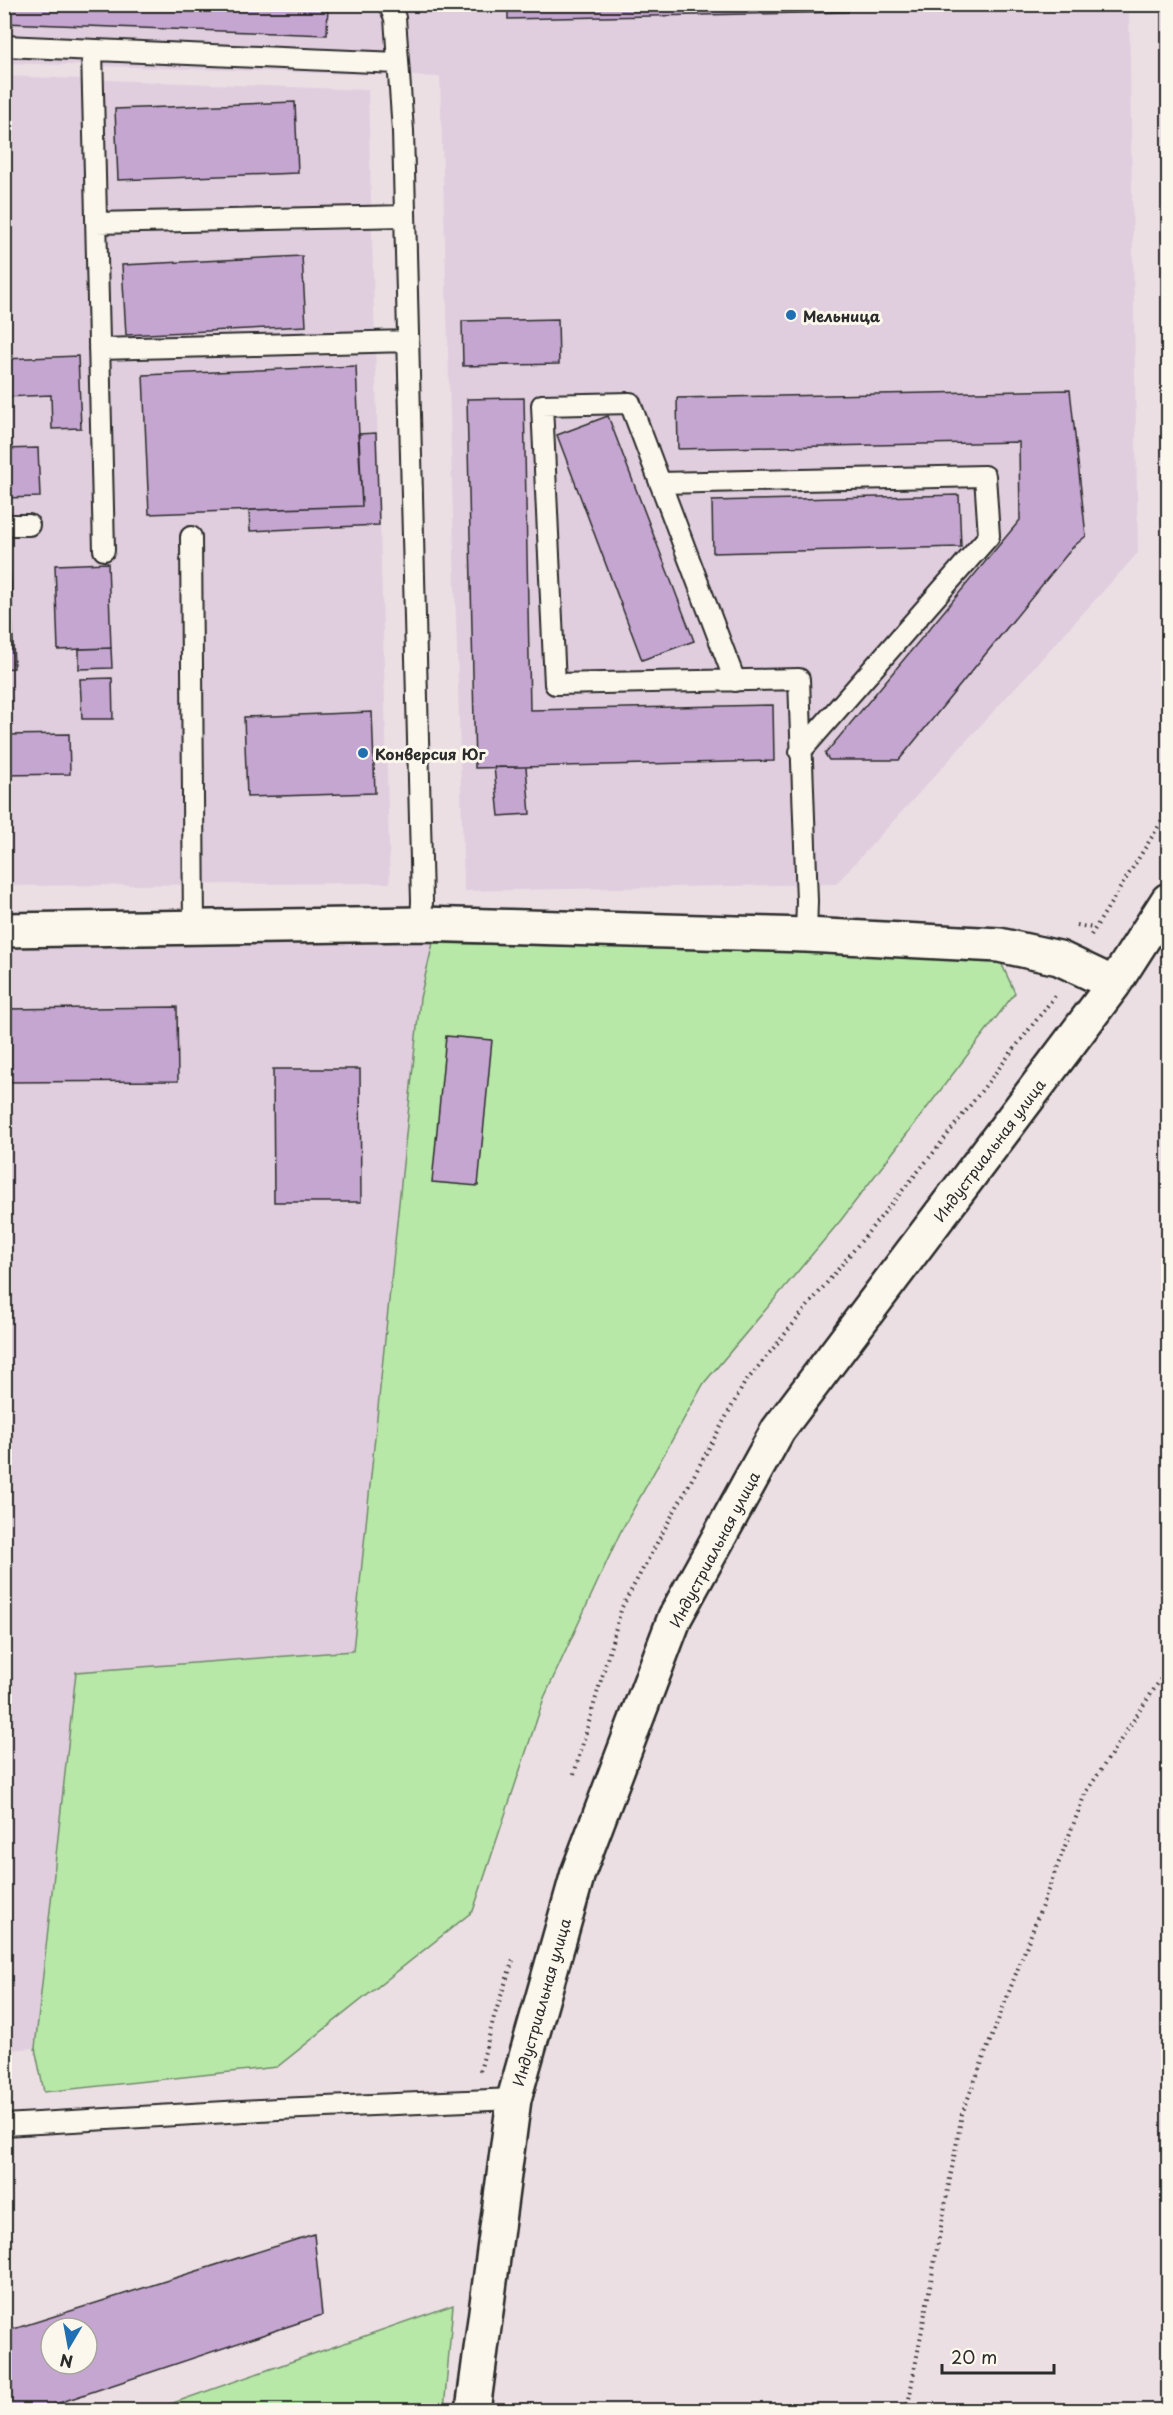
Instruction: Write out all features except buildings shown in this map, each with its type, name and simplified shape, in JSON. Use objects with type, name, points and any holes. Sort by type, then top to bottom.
[{"type":"main road","name":"Индустриальная улица","points":[[473,2410],[514,2099],[578,1873],[675,1617],[778,1430],[1114,984],[1168,900]]},
{"type":"main road","points":[[4,930],[421,924],[806,935],[999,945],[1059,958],[1114,984]]},
{"type":"lane","points":[[389,4],[395,18],[403,131],[421,924]]},
{"type":"lane","points":[[4,46],[398,63]]},
{"type":"lane","points":[[92,50],[104,550]]},
{"type":"lane","points":[[96,224],[405,216]]},
{"type":"lane","points":[[99,349],[408,341]]},
{"type":"lane","points":[[735,681],[630,403],[543,405],[555,684],[799,680],[807,901],[806,935]]},
{"type":"lane","points":[[660,483],[985,476],[988,536],[801,752]]},
{"type":"lane","points":[[4,525],[29,525]]},
{"type":"lane","points":[[191,537],[194,926]]},
{"type":"lane","points":[[4,2125],[278,2109],[514,2099]]},
{"type":"path","points":[[907,2410],[962,2114],[1084,1794],[1168,1668]]},
{"type":"shaded area","name":"Мельница","points":[[5,5],[1129,5],[1138,553],[836,884],[464,891],[440,77],[5,63]]},
{"type":"shaded area","points":[[5,76],[368,90],[390,883],[5,886]]},
{"type":"shaded area","points":[[433,943],[420,998],[353,1651],[76,1672],[35,2048],[5,2050],[5,945]]},
{"type":"green space","points":[[433,943],[998,956],[1015,993],[841,1220],[704,1383],[620,1533],[544,1698],[473,1911],[277,2067],[44,2092],[35,2048],[76,1672],[353,1651],[420,998]]},
{"type":"green space","points":[[453,2305],[444,2410],[153,2410]]},
{"type":"place","name":"Мельница","points":[[791,315]]},
{"type":"place","name":"Конверсия Юг","points":[[363,753]]}]
